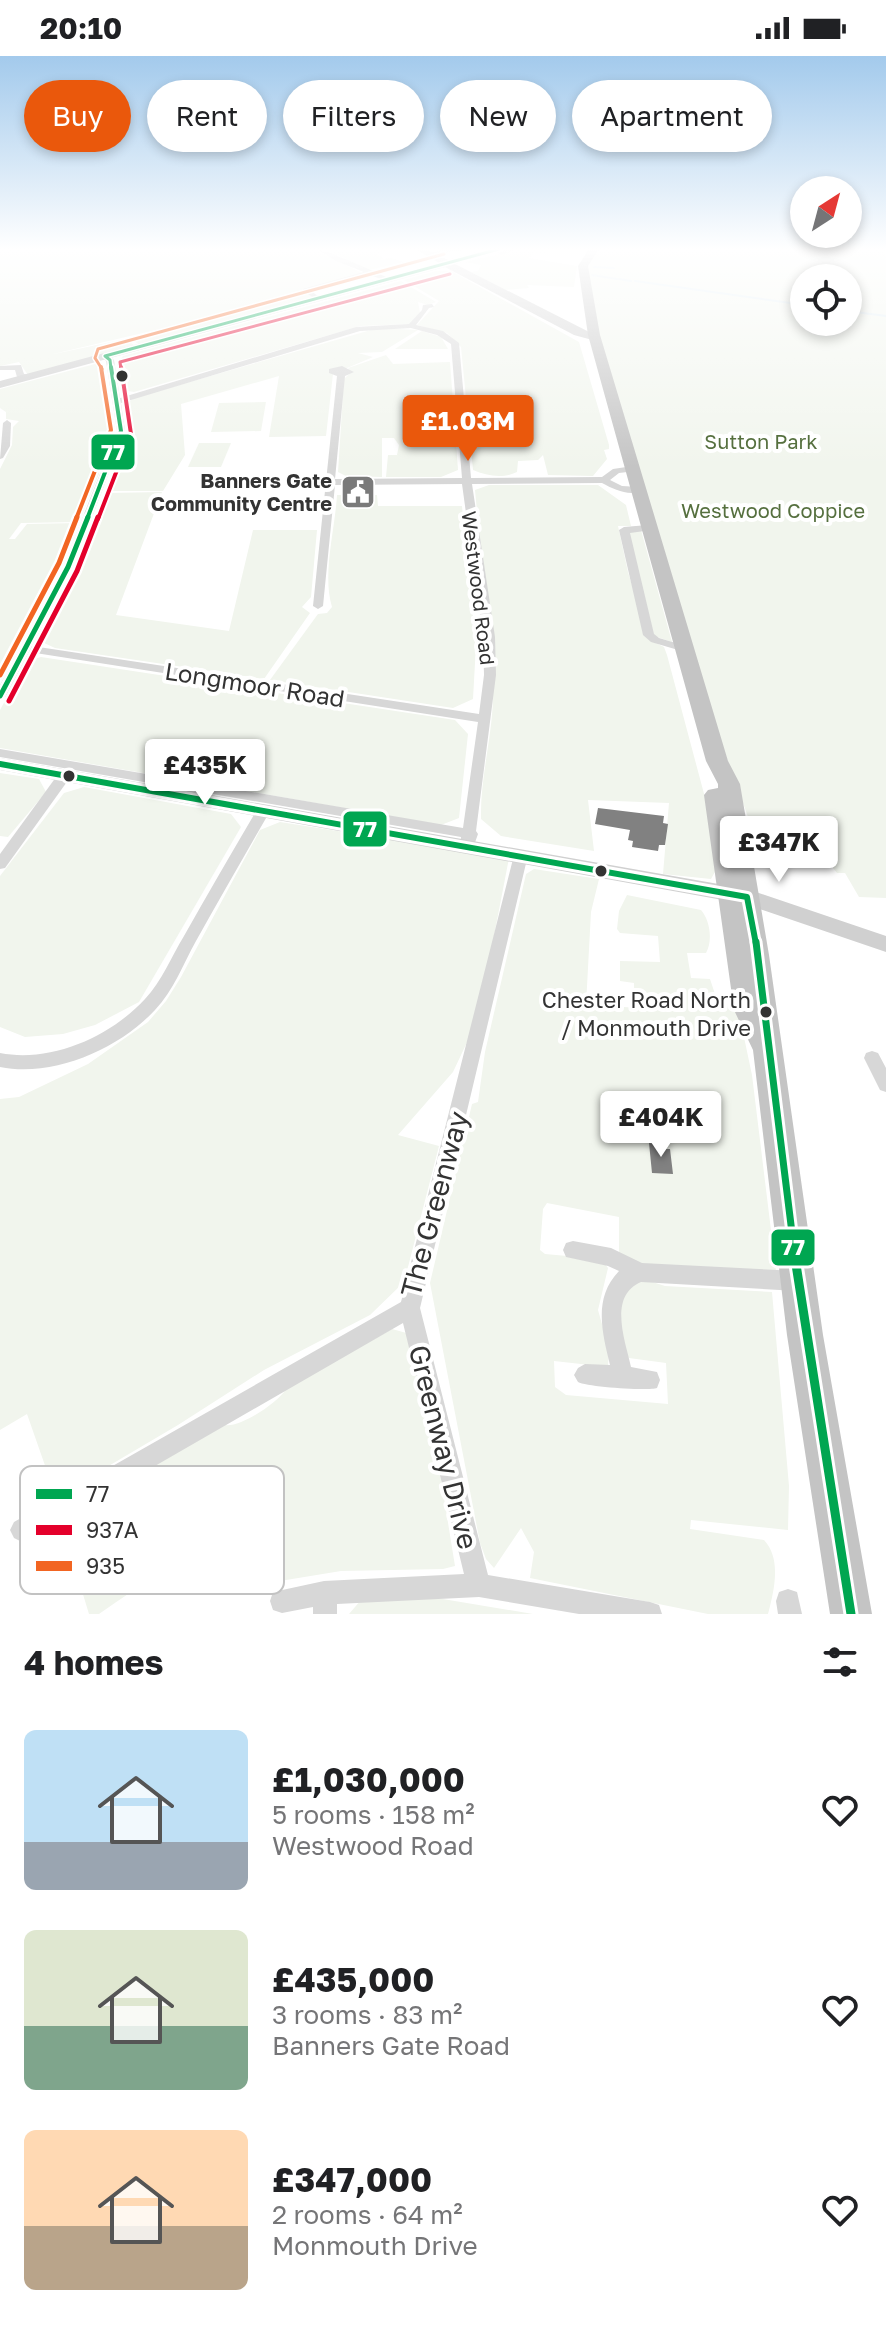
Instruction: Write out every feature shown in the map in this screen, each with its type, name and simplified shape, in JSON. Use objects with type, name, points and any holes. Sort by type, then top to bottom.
[{"type":"highway","points":[[588,322],[589,335],[633,469],[717,761],[715,782],[738,896],[748,1010],[770,1063],[830,1504],[851,1614]]},
{"type":"street","points":[[0,385],[23,376],[234,322]]},
{"type":"street","points":[[411,326],[415,322]]},
{"type":"street","points":[[564,322],[589,335]]},
{"type":"street","name":"Westwood Road","points":[[117,401],[359,329],[411,326],[440,333],[455,343],[466,480],[489,637],[490,675],[469,841]]},
{"type":"street","points":[[0,696],[68,567],[121,431],[110,360],[105,356]]},
{"type":"street","points":[[0,368],[18,367],[23,376]]},
{"type":"street","points":[[0,374],[23,376]]},
{"type":"street","points":[[318,606],[341,375]]},
{"type":"street","points":[[0,456],[6,446],[7,423]]},
{"type":"street","points":[[604,480],[616,471],[633,469]]},
{"type":"street","points":[[331,482],[604,480],[620,489],[639,490]]},
{"type":"street","points":[[648,528],[627,527],[624,530],[649,635],[655,640],[685,649]]},
{"type":"street","name":"Longmoor Road","points":[[26,648],[485,719]]},
{"type":"street","points":[[0,753],[469,841],[521,855],[738,896],[886,944]]},
{"type":"street","points":[[0,764],[262,813],[469,841]]},
{"type":"street","points":[[0,864],[64,776]]},
{"type":"street","points":[[0,1060],[11,1064],[29,1064],[66,1056],[138,1017],[162,989],[262,813]]},
{"type":"street","name":"The Greenway","points":[[134,1466],[410,1308],[521,855]]},
{"type":"street","points":[[872,1058],[886,1085]]},
{"type":"street","points":[[573,1250],[611,1257],[640,1272],[798,1281]]},
{"type":"street","points":[[623,1376],[610,1313],[613,1294],[620,1281],[640,1272]]},
{"type":"street","name":"Greenway Drive","points":[[410,1308],[479,1585]]},
{"type":"street","points":[[585,1375],[649,1380]]},
{"type":"street","name":"Greenway Drive","points":[[282,1601],[324,1604],[479,1585],[650,1614]]},
{"type":"green space","points":[[0,322],[227,322],[141,346],[130,338],[160,329],[49,355],[125,339],[137,347],[28,375],[19,362],[0,366]]},
{"type":"green space","points":[[250,322],[412,322],[360,326],[134,392],[121,390],[117,365],[123,356]]},
{"type":"green space","points":[[420,322],[542,322],[579,342],[609,445],[609,449],[604,450],[607,459],[593,476],[548,475],[543,455],[538,460],[518,461],[517,472],[506,475],[489,475],[473,470],[461,347],[447,333],[417,325]]},
{"type":"green space","name":"Sutton Park","points":[[596,322],[790,322],[790,336],[862,336],[862,322],[886,322],[886,898],[859,897],[845,873],[837,873],[824,857],[761,853],[707,703]]},
{"type":"green space","points":[[378,328],[418,330],[382,352],[358,353],[373,357],[333,374],[326,436],[269,437],[279,376],[181,404],[185,455],[163,491],[108,491],[127,436],[125,405],[134,398]]},
{"type":"green space","points":[[422,331],[441,337],[448,349],[395,349]]},
{"type":"green space","points":[[386,355],[393,364],[450,362],[458,470],[441,477],[386,477],[388,455],[397,455],[399,445],[394,438],[382,438],[382,477],[346,476],[338,472],[344,379],[351,372],[348,368]]},
{"type":"green space","points":[[95,364],[104,366],[115,429],[113,440],[79,522],[21,523],[9,539],[15,539],[27,524],[79,523],[48,592],[0,679],[0,469],[12,445],[13,427],[19,421],[6,419],[6,412],[0,408],[0,389]]},
{"type":"green space","points":[[266,402],[261,431],[211,432],[219,403]]},
{"type":"green space","points":[[199,443],[231,443],[221,467],[188,467]]},
{"type":"green space","points":[[489,485],[598,485],[626,505],[631,526],[618,526],[628,572],[648,639],[664,647],[667,655],[707,805],[716,870],[711,879],[663,874],[669,803],[588,800],[594,851],[501,836],[481,819],[493,672],[475,490]]},
{"type":"green space","points":[[162,492],[116,615],[229,631],[253,530],[317,530],[311,597],[302,607],[310,613],[264,679],[55,648],[42,642],[42,631],[71,579],[107,493]]},
{"type":"green space","points":[[337,495],[377,495],[378,506],[462,506],[476,645],[473,699],[453,708],[270,680],[318,614],[327,613],[332,607],[328,580]]},
{"type":"green space","points":[[628,529],[641,530],[672,642],[654,636]]},
{"type":"green space","points":[[41,657],[455,720],[468,734],[459,818],[441,825],[0,748],[0,710],[27,661]]},
{"type":"green space","points":[[0,773],[39,779],[46,792],[8,837],[0,836]]},
{"type":"green space","points":[[84,787],[231,814],[241,827],[139,1002],[95,1025],[63,1034],[25,1037],[0,1027],[0,876],[64,793]]},
{"type":"green space","points":[[280,822],[509,858],[478,1019],[453,1072],[398,1135],[439,1146],[408,1267],[401,1285],[370,1315],[264,1370],[109,1466],[45,1466],[27,1414],[0,1430],[0,1099],[19,1097],[88,1064],[148,1022],[181,977],[260,830]]},
{"type":"green space","points":[[534,869],[599,879],[591,912],[586,1005],[679,1010],[677,1001],[634,1001],[634,983],[620,981],[620,961],[660,962],[658,936],[620,933],[617,929],[619,911],[627,895],[701,910],[710,937],[706,953],[687,953],[691,978],[710,979],[718,1003],[737,1004],[752,1075],[776,1271],[652,1267],[619,1255],[619,1217],[547,1203],[543,1209],[540,1250],[545,1254],[601,1259],[608,1268],[598,1310],[609,1349],[608,1367],[554,1361],[555,1387],[566,1395],[668,1404],[666,1363],[626,1355],[617,1325],[625,1283],[646,1280],[665,1286],[772,1292],[789,1486],[788,1530],[691,1520],[690,1529],[764,1540],[770,1548],[775,1566],[768,1614],[708,1614],[530,1578],[534,1552],[521,1528],[494,1568],[486,1559],[480,1543],[430,1283],[472,1104],[478,1102],[485,1052],[526,874]]},
{"type":"green space","points":[[392,1329],[410,1334],[440,1473],[455,1566],[443,1569],[341,1571],[284,1580],[284,1466],[153,1466],[225,1425],[258,1413],[276,1401],[286,1389]]},
{"type":"green space","points":[[83,1594],[129,1594],[99,1614],[89,1614]]},
{"type":"green space","points":[[425,1596],[533,1614],[349,1614],[361,1600]]},
{"type":"building","points":[[598,808],[664,816],[663,823],[668,824],[665,845],[659,845],[658,851],[632,847],[633,841],[628,840],[630,830],[595,824]]},
{"type":"building","points":[[649,1143],[662,1144],[662,1149],[670,1149],[673,1174],[652,1173]]},
{"type":"transit line","name":"935","points":[[0,675],[59,563],[111,430],[101,365],[95,358],[98,349],[197,322]]},
{"type":"transit line","name":"77","points":[[0,696],[68,567],[121,431],[110,360],[105,356],[231,322]]},
{"type":"transit line","name":"937A","points":[[9,701],[77,571],[131,434],[120,362],[271,322]]},
{"type":"transit line","name":"77","points":[[0,764],[747,897],[764,999],[806,1336],[851,1614]]},
{"type":"place","name":"Banners Gate Community Centre","points":[[358,492]]},
{"type":"place","name":"Chester Road North / Monmouth Drive","points":[[766,1012]]},
{"type":"park label","name":"Westwood Coppice","points":[[773,510]]}]
